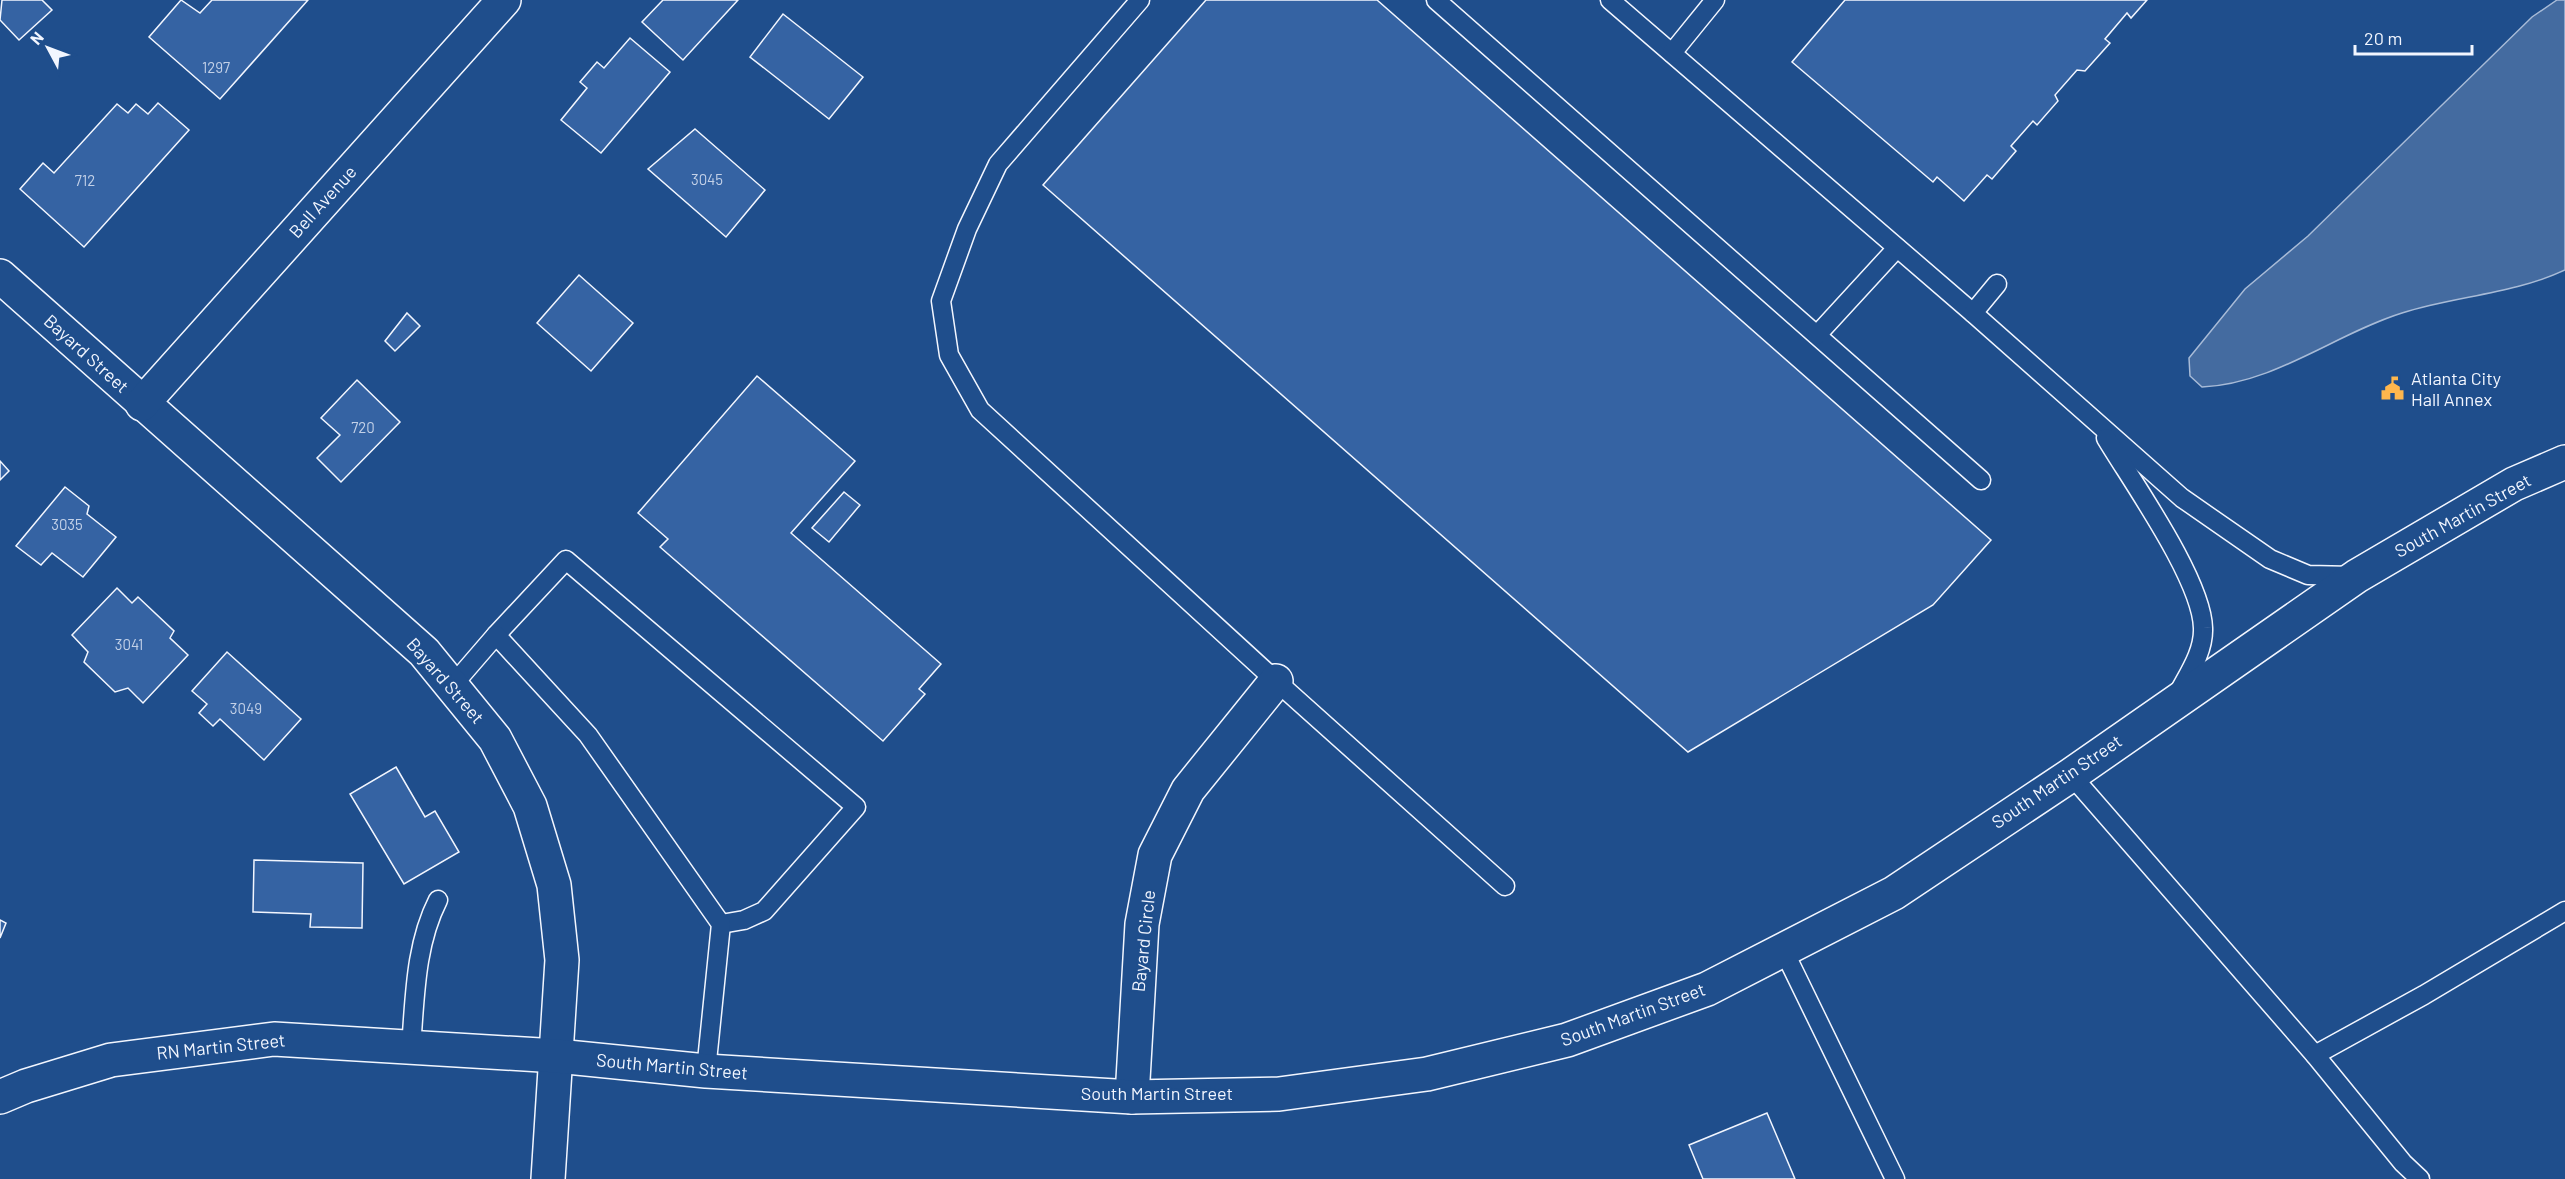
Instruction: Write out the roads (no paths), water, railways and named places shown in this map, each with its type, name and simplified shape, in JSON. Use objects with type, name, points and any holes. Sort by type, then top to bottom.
[{"type":"street","name":"Bell Avenue","points":[[142,404],[504,0]]},
{"type":"street","name":"Bayard Street","points":[[0,276],[424,652],[495,739],[525,796],[554,885],[562,960],[548,1179]]},
{"type":"street","name":"South Martin Street","points":[[557,1056],[706,1071],[1132,1097],[1279,1094],[1427,1074],[1567,1040],[1707,989],[1894,893],[2072,775],[2175,700],[2357,576],[2514,484],[2565,462]]},
{"type":"street","name":"Bayard Circle","points":[[1132,1097],[1142,924],[1155,855],[1188,790],[1276,681]]},
{"type":"street","name":"RN Martin Street","points":[[0,1097],[26,1086],[111,1059],[274,1039],[557,1056]]},
{"type":"lane","points":[[1140,0],[998,164],[967,229],[940,301],[949,355],[980,410],[1276,681],[1505,886]]},
{"type":"lane","points":[[1436,0],[1981,480]]},
{"type":"lane","points":[[1610,0],[1974,313],[2182,498],[2270,559],[2308,575],[2357,576]]},
{"type":"lane","points":[[1671,53],[1715,0]]},
{"type":"lane","points":[[1817,335],[1897,248]]},
{"type":"lane","points":[[1974,313],[1997,284]]},
{"type":"lane","points":[[2097,424],[2198,597],[2203,630],[2196,661],[2175,700]]},
{"type":"lane","points":[[452,686],[566,560],[856,807],[764,911],[744,920],[721,924]]},
{"type":"lane","points":[[496,635],[588,735],[721,924],[706,1071]]},
{"type":"lane","points":[[2072,775],[2314,1055],[2403,1163],[2420,1179]]},
{"type":"lane","points":[[411,1047],[417,973],[426,924],[438,900]]},
{"type":"lane","points":[[2314,1055],[2424,995],[2565,910]]},
{"type":"lane","points":[[1783,949],[1896,1179]]},
{"type":"water","points":[[2557,0],[2565,0],[2565,270],[2505,290],[2402,313],[2254,377],[2229,384],[2202,387],[2190,376],[2189,358],[2245,289],[2308,236],[2532,17]]},
{"type":"place","name":"Atlanta City Hall Annex","points":[[2393,389]]}]
